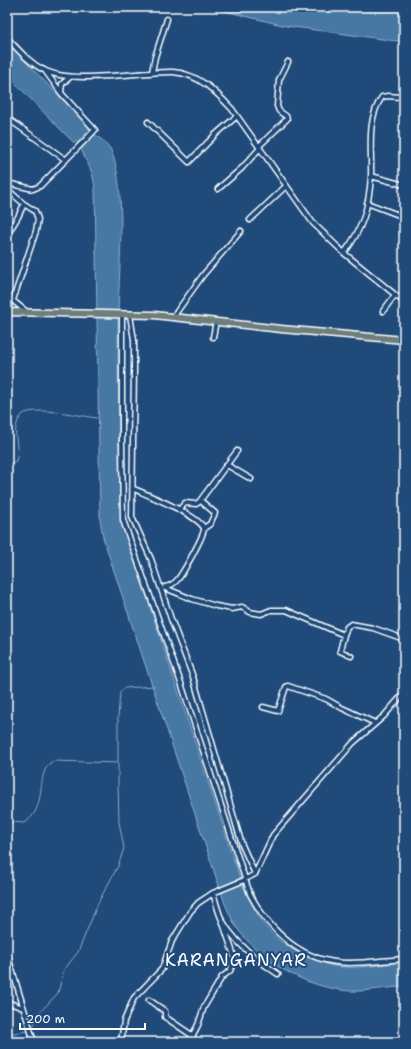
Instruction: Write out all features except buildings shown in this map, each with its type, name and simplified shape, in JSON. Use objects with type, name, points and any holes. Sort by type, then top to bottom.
[{"type":"main road","points":[[7,312],[173,317],[281,330],[404,340]]},
{"type":"street","points":[[152,72],[167,19]]},
{"type":"street","points":[[7,38],[32,62],[45,71],[62,94],[96,130],[37,188],[30,189],[7,183]]},
{"type":"street","points":[[218,189],[233,174],[242,168],[259,147],[287,119],[286,116],[279,111],[277,106],[279,80],[288,62]]},
{"type":"street","points":[[45,71],[71,77],[176,72],[198,79],[216,92],[237,116],[314,223],[344,253],[404,302]]},
{"type":"street","points":[[62,94],[61,86],[64,81],[71,77]]},
{"type":"street","points":[[344,253],[360,229],[367,203],[371,176],[371,133],[377,106],[382,97],[400,97],[404,93]]},
{"type":"street","points":[[148,122],[189,162],[215,135],[237,116]]},
{"type":"street","points":[[7,118],[66,160]]},
{"type":"street","points":[[371,176],[404,185]]},
{"type":"street","points":[[250,220],[286,186]]},
{"type":"street","points":[[7,189],[24,204],[35,211],[38,224],[13,300]]},
{"type":"street","points":[[367,203],[404,217]]},
{"type":"street","points":[[7,234],[24,204]]},
{"type":"street","points":[[173,317],[201,279],[241,231]]},
{"type":"street","points":[[383,311],[395,295]]},
{"type":"street","points":[[7,296],[28,313]]},
{"type":"street","points":[[121,315],[123,520],[181,683],[244,881],[256,906],[270,924],[284,940],[303,952],[323,960],[348,963],[404,959]]},
{"type":"street","points":[[130,315],[134,340],[134,489],[132,517],[163,588],[193,677],[242,845],[255,874]]},
{"type":"street","points":[[214,337],[216,322]]},
{"type":"street","points":[[179,510],[185,503],[196,504],[201,501],[237,451]]},
{"type":"street","points":[[227,465],[252,479]]},
{"type":"street","points":[[134,489],[179,510],[201,524],[204,528]]},
{"type":"street","points":[[163,588],[176,581],[202,539],[204,528],[210,524],[215,513],[201,501]]},
{"type":"street","points":[[163,588],[197,600],[232,609],[242,607],[250,612],[261,614],[271,610],[286,610],[344,635]]},
{"type":"street","points":[[352,656],[340,649],[347,627],[351,624],[373,628],[404,639]]},
{"type":"street","points":[[263,707],[278,711],[286,687],[288,686],[326,699],[375,723]]},
{"type":"street","points":[[120,1042],[124,1021],[134,998],[162,969],[172,941],[184,920],[198,903],[213,893],[244,881],[255,874],[261,865],[273,835],[353,743],[404,693]]},
{"type":"street","points":[[189,1042],[193,1036],[204,1007],[222,977],[230,971],[235,959],[213,893]]},
{"type":"street","points":[[222,920],[244,947],[278,974]]},
{"type":"street","points":[[7,953],[34,1042]]},
{"type":"street","points":[[149,1000],[165,1011],[164,1017],[193,1036]]},
{"type":"street","points":[[7,1002],[23,1008]]},
{"type":"water","points":[[208,7],[404,7],[404,42],[286,26]]},
{"type":"water","points":[[7,43],[89,126],[89,130],[106,144],[111,150],[116,167],[121,210],[118,322],[120,510],[123,525],[242,884],[262,921],[277,939],[287,946],[299,953],[334,966],[360,967],[404,962],[404,987],[349,991],[317,985],[302,979],[274,964],[250,943],[237,928],[225,904],[103,537],[100,519],[95,187],[93,177],[79,144],[77,142],[73,142],[7,75]]},
{"type":"waterway","points":[[7,465],[16,461],[16,427],[19,418],[23,414],[48,411],[97,418]]},
{"type":"waterway","points":[[32,1028],[41,1011],[58,993],[64,970],[78,952],[99,901],[118,866],[124,848],[119,822],[118,718],[120,692],[125,688],[154,686]]},
{"type":"waterway","points":[[7,823],[24,823],[31,817],[39,802],[43,776],[50,763],[54,761],[117,763]]},
{"type":"waterway","points":[[7,1034],[28,1031]]},
{"type":"district","name":"KARANGANYAR","points":[[236,960]]}]
